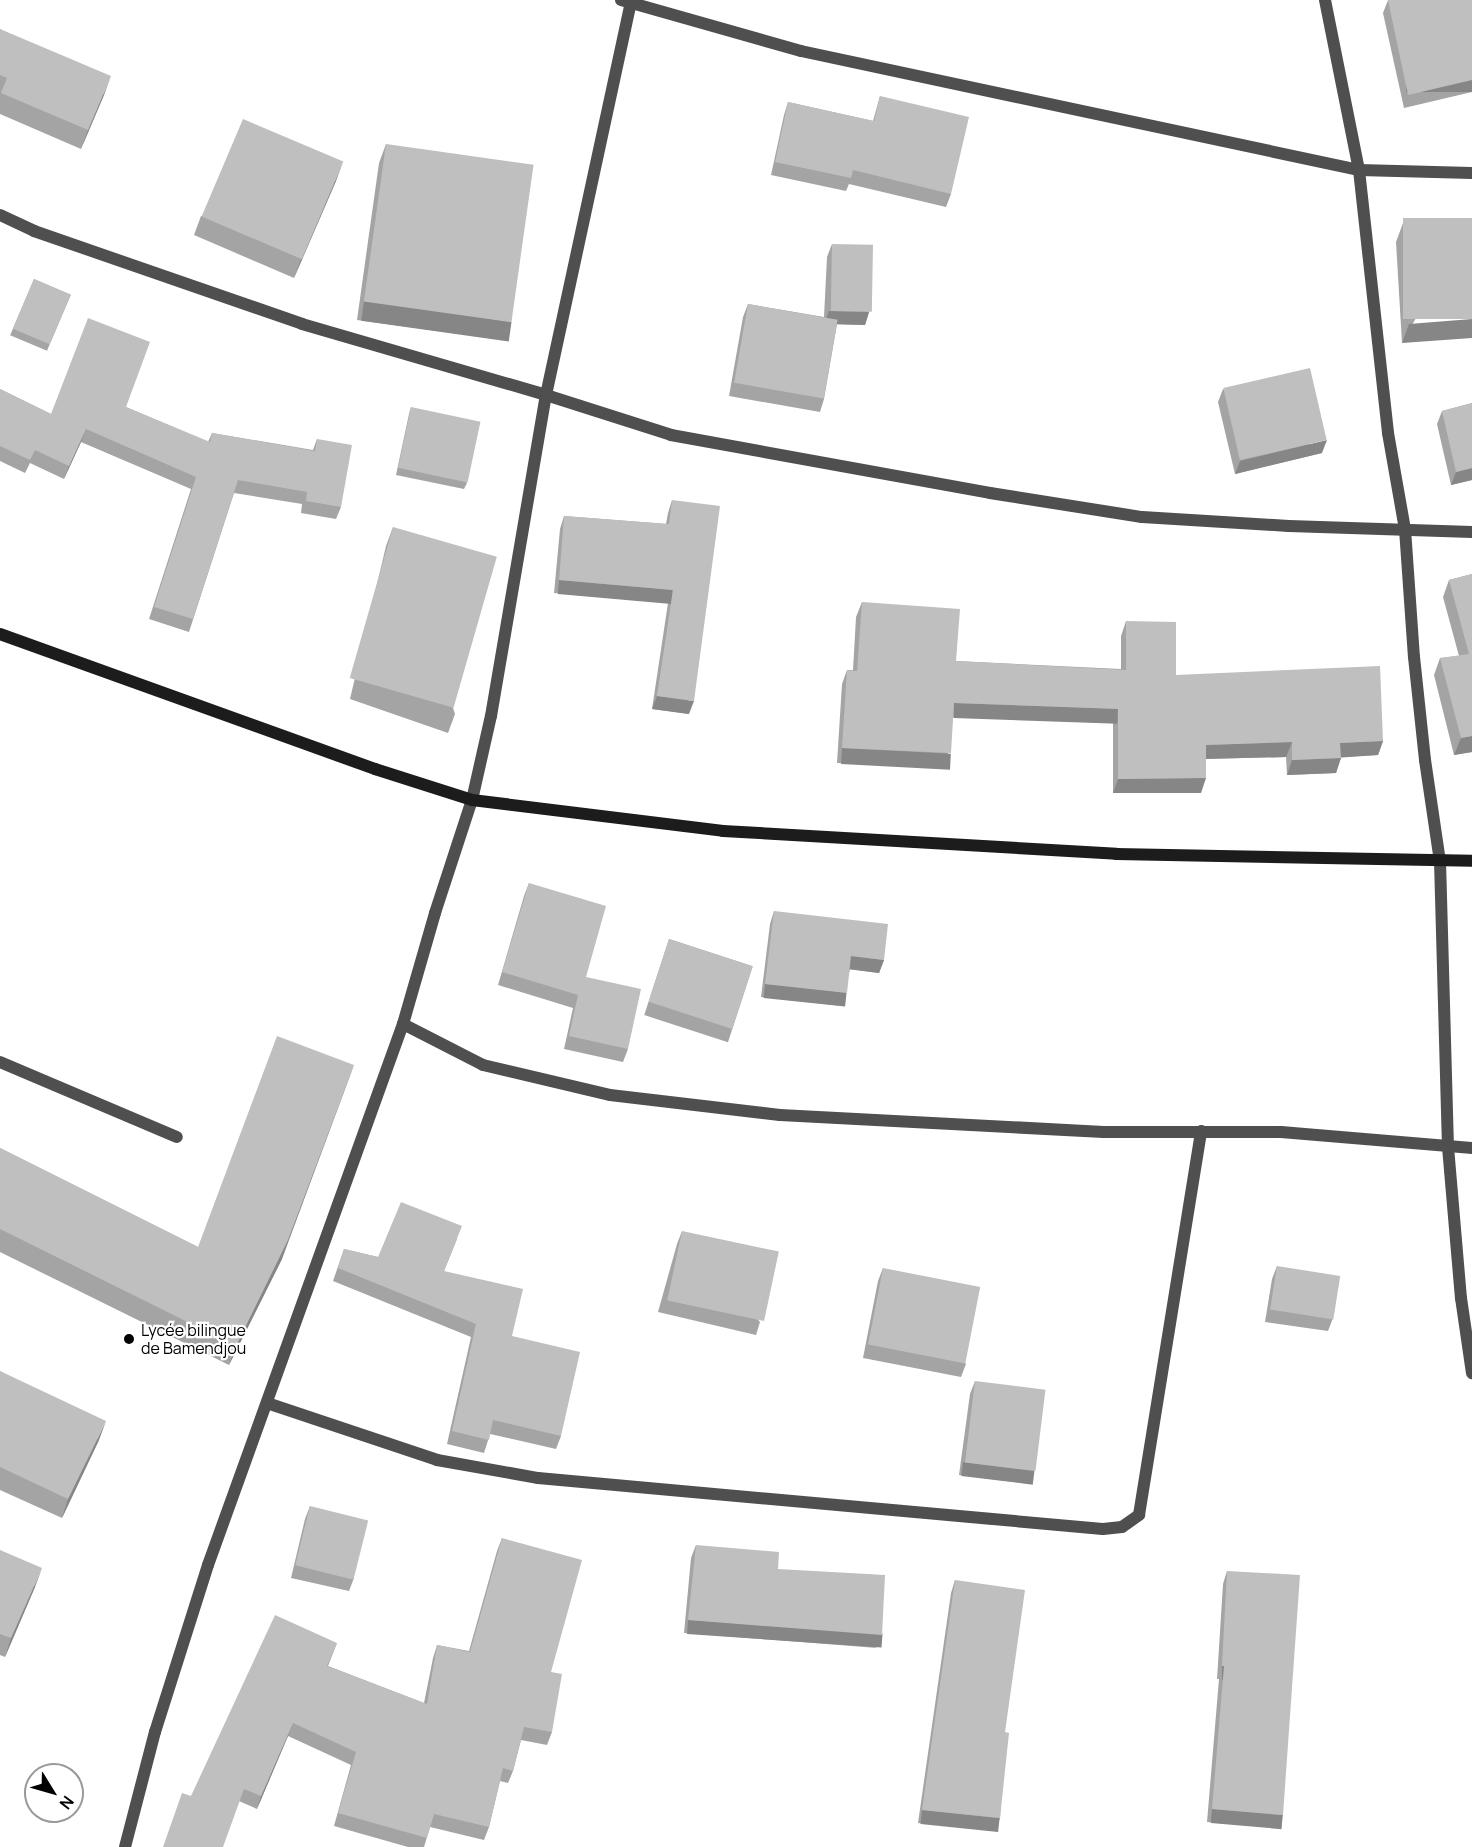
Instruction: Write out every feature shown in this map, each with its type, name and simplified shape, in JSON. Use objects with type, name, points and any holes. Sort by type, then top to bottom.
[{"type":"main road","points":[[0,634],[364,765],[472,800],[746,833],[1116,854],[1472,861]]},
{"type":"street","points":[[1325,0],[1359,170],[1388,433],[1405,529],[1414,657],[1440,861],[1448,1147],[1461,1298],[1472,1373]]},
{"type":"street","points":[[125,1847],[156,1732],[205,1576],[403,1024],[435,913],[472,800],[491,717],[546,395],[626,1],[801,51],[1359,170],[1472,173]]},
{"type":"street","points":[[0,215],[34,231],[302,324],[546,395],[671,435],[990,493],[1142,517],[1289,526],[1472,532]]},
{"type":"street","points":[[403,1024],[483,1065],[610,1095],[780,1115],[1104,1132],[1281,1132],[1472,1148]]},
{"type":"street","points":[[0,1062],[177,1137]]},
{"type":"street","points":[[267,1403],[437,1460],[538,1478],[1103,1529],[1122,1527],[1139,1515],[1201,1131]]},
{"type":"building","points":[[1388,0],[1472,0],[1472,80],[1408,95]]},
{"type":"building","points":[[0,29],[111,76],[88,130],[1,93],[7,78],[0,75]]},
{"type":"building","points":[[880,96],[969,117],[951,194],[853,170],[851,178],[775,162],[788,102],[874,121]]},
{"type":"building","points":[[243,119],[343,162],[302,259],[202,217]]},
{"type":"building","points":[[386,144],[534,165],[511,322],[364,301]]},
{"type":"building","points":[[1403,218],[1472,218],[1472,319],[1403,319]]},
{"type":"building","points":[[832,244],[873,245],[872,312],[831,311]]},
{"type":"building","points":[[34,279],[71,295],[50,344],[13,329]]},
{"type":"building","points":[[748,304],[838,320],[824,399],[734,383]]},
{"type":"building","points":[[88,318],[150,342],[126,407],[210,442],[212,433],[315,451],[317,439],[352,445],[341,507],[306,501],[307,492],[238,480],[193,619],[154,607],[196,477],[86,429],[69,466],[35,450],[30,460],[0,446],[0,389],[51,414]]},
{"type":"building","points":[[1310,368],[1327,440],[1240,460],[1223,388]]},
{"type":"building","points":[[1472,403],[1472,468],[1456,472],[1442,411]]},
{"type":"building","points":[[411,407],[480,422],[468,482],[398,468]]},
{"type":"building","points":[[672,500],[720,506],[694,701],[657,696],[673,590],[559,580],[564,516],[669,524]]},
{"type":"building","points":[[393,527],[497,557],[454,708],[350,678]]},
{"type":"building","points":[[1472,574],[1472,736],[1461,738],[1440,658],[1469,654],[1449,580]]},
{"type":"building","points":[[862,602],[960,609],[956,661],[1126,670],[1126,621],[1176,622],[1176,675],[1380,666],[1383,741],[1340,743],[1341,758],[1292,760],[1292,742],[1206,745],[1206,778],[1118,779],[1118,709],[954,703],[951,753],[842,748],[847,670],[857,671]]},
{"type":"building","points":[[529,883],[606,906],[586,977],[641,989],[628,1049],[569,1036],[578,995],[502,972]]},
{"type":"building","points":[[774,911],[888,924],[884,960],[851,956],[847,993],[765,984]]},
{"type":"building","points":[[669,939],[753,966],[732,1029],[649,1002]]},
{"type":"building","points":[[277,1036],[354,1065],[288,1240],[236,1346],[0,1229],[0,1148],[198,1247]]},
{"type":"building","points":[[401,1202],[462,1226],[444,1271],[523,1289],[512,1336],[580,1352],[561,1436],[493,1420],[489,1440],[452,1431],[476,1324],[338,1268],[344,1249],[378,1257]]},
{"type":"building","points":[[682,1231],[779,1252],[764,1321],[667,1300]]},
{"type":"building","points":[[1277,1266],[1340,1276],[1333,1319],[1270,1309]]},
{"type":"building","points":[[883,1268],[980,1287],[965,1363],[868,1345]]},
{"type":"building","points":[[0,1371],[106,1421],[68,1499],[0,1467]]},
{"type":"building","points":[[975,1381],[1045,1390],[1035,1471],[965,1462]]},
{"type":"building","points":[[310,1506],[368,1521],[353,1580],[295,1565]]},
{"type":"building","points":[[502,1538],[582,1560],[551,1672],[562,1674],[552,1732],[524,1727],[513,1771],[503,1768],[489,1827],[434,1814],[427,1838],[338,1813],[356,1752],[293,1723],[261,1796],[244,1789],[223,1847],[163,1847],[182,1793],[191,1796],[275,1615],[337,1643],[327,1666],[427,1704],[437,1645],[470,1652]]},
{"type":"building","points":[[696,1545],[779,1552],[778,1569],[885,1575],[882,1635],[688,1620]]},
{"type":"building","points":[[0,1550],[42,1568],[11,1638],[0,1634]]},
{"type":"building","points":[[1227,1571],[1300,1575],[1283,1815],[1212,1809],[1224,1666],[1222,1666]]},
{"type":"building","points":[[955,1580],[1025,1590],[1005,1732],[1009,1733],[1000,1818],[922,1810]]},
{"type":"place","name":"Lycée bilingue de Bamendjou","points":[[129,1339]]}]
